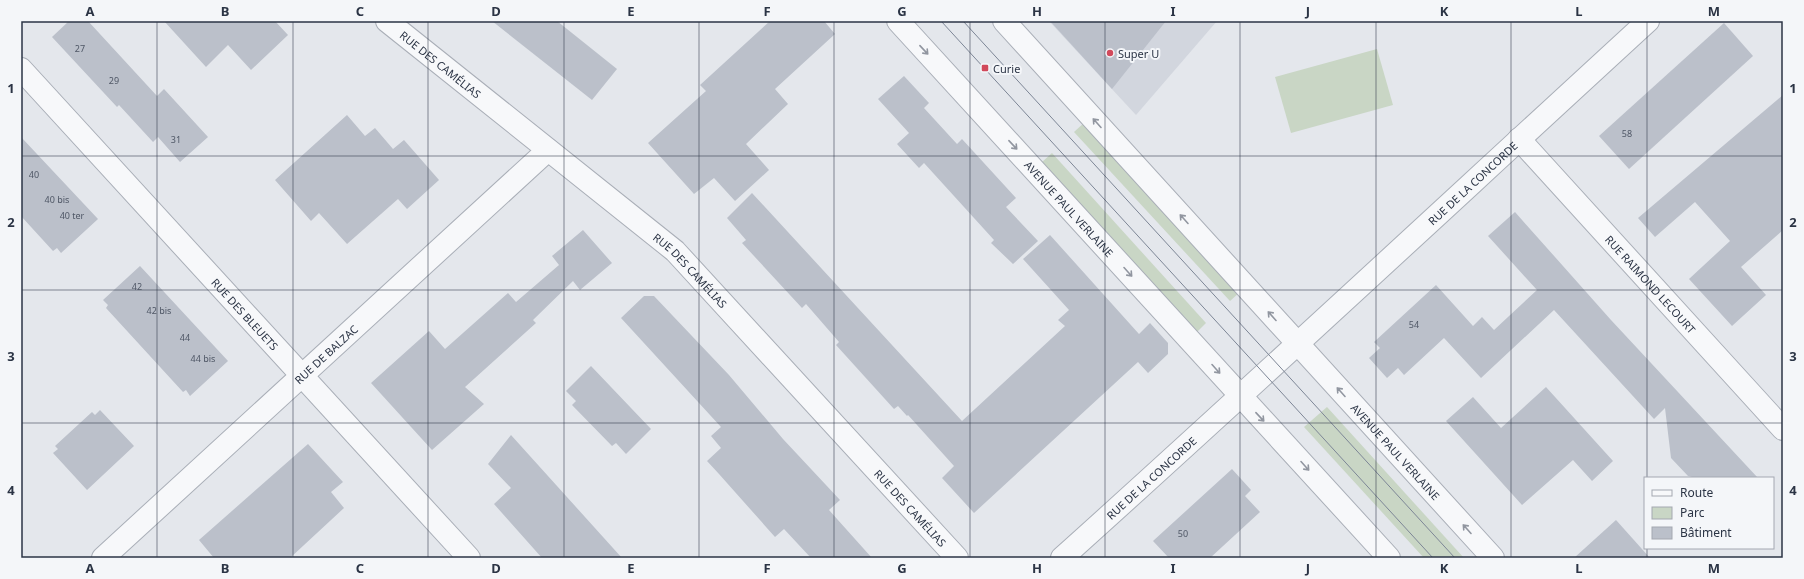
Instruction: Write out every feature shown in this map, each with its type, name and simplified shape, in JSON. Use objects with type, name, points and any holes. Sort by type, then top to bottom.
[{"type":"street","name":"RUE DES CAMÉLIAS","points":[[387,21],[675,251],[957,558]]},
{"type":"street","name":"AVENUE PAUL VERLAINE","points":[[898,21],[1389,558]]},
{"type":"street","name":"AVENUE PAUL VERLAINE","points":[[1004,21],[1493,558]]},
{"type":"street","name":"RUE DE LA CONCORDE","points":[[1298,345],[1648,21]]},
{"type":"street","name":"RUE DES BLEUETS","points":[[21,68],[469,558]]},
{"type":"street","name":"RUE RAIMOND LECOURT","points":[[1519,139],[1783,429]]},
{"type":"street","name":"RUE DE BALZAC","points":[[103,558],[548,150]]},
{"type":"street","points":[[1241,397],[1298,345]]},
{"type":"street","name":"RUE DE LA CONCORDE","points":[[1062,558],[1241,397]]},
{"type":"shaded area","points":[[1049,21],[1217,21],[1136,115]]},
{"type":"green space","points":[[1377,49],[1393,105],[1291,133],[1275,77]]},
{"type":"green space","points":[[1085,122],[1240,292],[1230,301],[1074,132]]},
{"type":"green space","points":[[1052,153],[1206,323],[1196,333],[1041,163]]},
{"type":"green space","points":[[1327,407],[1464,558],[1424,558],[1304,427]]},
{"type":"building","points":[[69,21],[88,21],[157,96],[164,89],[208,137],[180,162],[158,137],[153,142],[119,105],[117,107],[52,37]]},
{"type":"building","points":[[164,21],[275,21],[288,35],[251,70],[228,45],[206,67]]},
{"type":"building","points":[[492,21],[557,21],[617,69],[592,100]]},
{"type":"building","points":[[770,21],[824,21],[835,34],[775,89],[788,104],[746,144],[769,170],[735,201],[714,178],[694,194],[648,143],[706,91],[700,85]]},
{"type":"building","name":"Super U","points":[[1050,21],[1166,21],[1112,89]]},
{"type":"building","points":[[1724,23],[1753,56],[1629,169],[1599,136]]},
{"type":"building","points":[[904,76],[929,103],[924,108],[957,144],[962,139],[1016,198],[1006,207],[1038,241],[1013,264],[991,243],[994,240],[924,163],[919,168],[897,144],[909,133],[878,99]]},
{"type":"building","points":[[1783,95],[1783,230],[1741,267],[1766,295],[1732,326],[1689,279],[1730,241],[1695,202],[1655,237],[1638,218]]},
{"type":"building","points":[[347,115],[365,136],[375,128],[393,149],[404,140],[439,180],[407,209],[398,199],[347,244],[319,213],[311,221],[275,180]]},
{"type":"building","points":[[21,137],[98,219],[61,253],[57,248],[53,251],[21,216]]},
{"type":"building","points":[[752,193],[962,421],[1065,326],[1058,320],[1069,310],[1023,259],[1050,235],[1139,334],[1150,323],[1168,343],[1168,354],[1148,373],[1138,362],[974,513],[942,478],[954,466],[908,415],[907,416],[898,406],[894,409],[836,345],[839,342],[806,304],[802,308],[742,243],[746,240],[727,218]]},
{"type":"building","points":[[1515,212],[1611,320],[1757,477],[1688,476],[1671,458],[1665,408],[1654,419],[1554,310],[1481,378],[1444,338],[1404,375],[1398,368],[1387,378],[1369,358],[1380,348],[1374,342],[1436,285],[1473,326],[1482,317],[1494,330],[1537,290],[1488,236]]},
{"type":"building","points":[[583,230],[612,263],[580,290],[573,281],[533,320],[536,323],[465,387],[484,404],[432,450],[371,383],[429,331],[445,349],[508,293],[516,302],[559,265],[552,256]]},
{"type":"building","points":[[140,266],[228,361],[190,396],[186,390],[183,392],[106,308],[108,305],[103,300]]},
{"type":"building","points":[[644,296],[654,296],[729,375],[783,439],[840,500],[829,510],[872,558],[811,558],[784,529],[775,537],[707,461],[721,448],[711,436],[721,427],[621,318]]},
{"type":"building","points":[[591,366],[651,429],[626,454],[616,443],[612,446],[572,405],[576,401],[566,391]]},
{"type":"building","points":[[1546,387],[1613,461],[1592,481],[1573,460],[1522,505],[1446,421],[1473,397],[1501,428]]},
{"type":"building","points":[[100,410],[134,446],[87,490],[53,453],[58,449],[55,446],[92,412],[95,415]]},
{"type":"building","points":[[511,435],[622,558],[542,558],[494,504],[511,488],[488,464]]},
{"type":"building","points":[[308,444],[343,482],[331,492],[344,508],[290,558],[214,558],[199,540]]},
{"type":"building","points":[[1232,469],[1251,490],[1245,496],[1260,512],[1210,558],[1169,558],[1153,541]]},
{"type":"building","points":[[1616,520],[1650,558],[1574,558]]},
{"type":"tram line","points":[[941,21],[1433,558]]},
{"type":"tram line","points":[[963,21],[1455,558]]},
{"type":"place","name":"Super U","points":[[1110,53]]},
{"type":"place","name":"Curie","points":[[985,68]]}]
